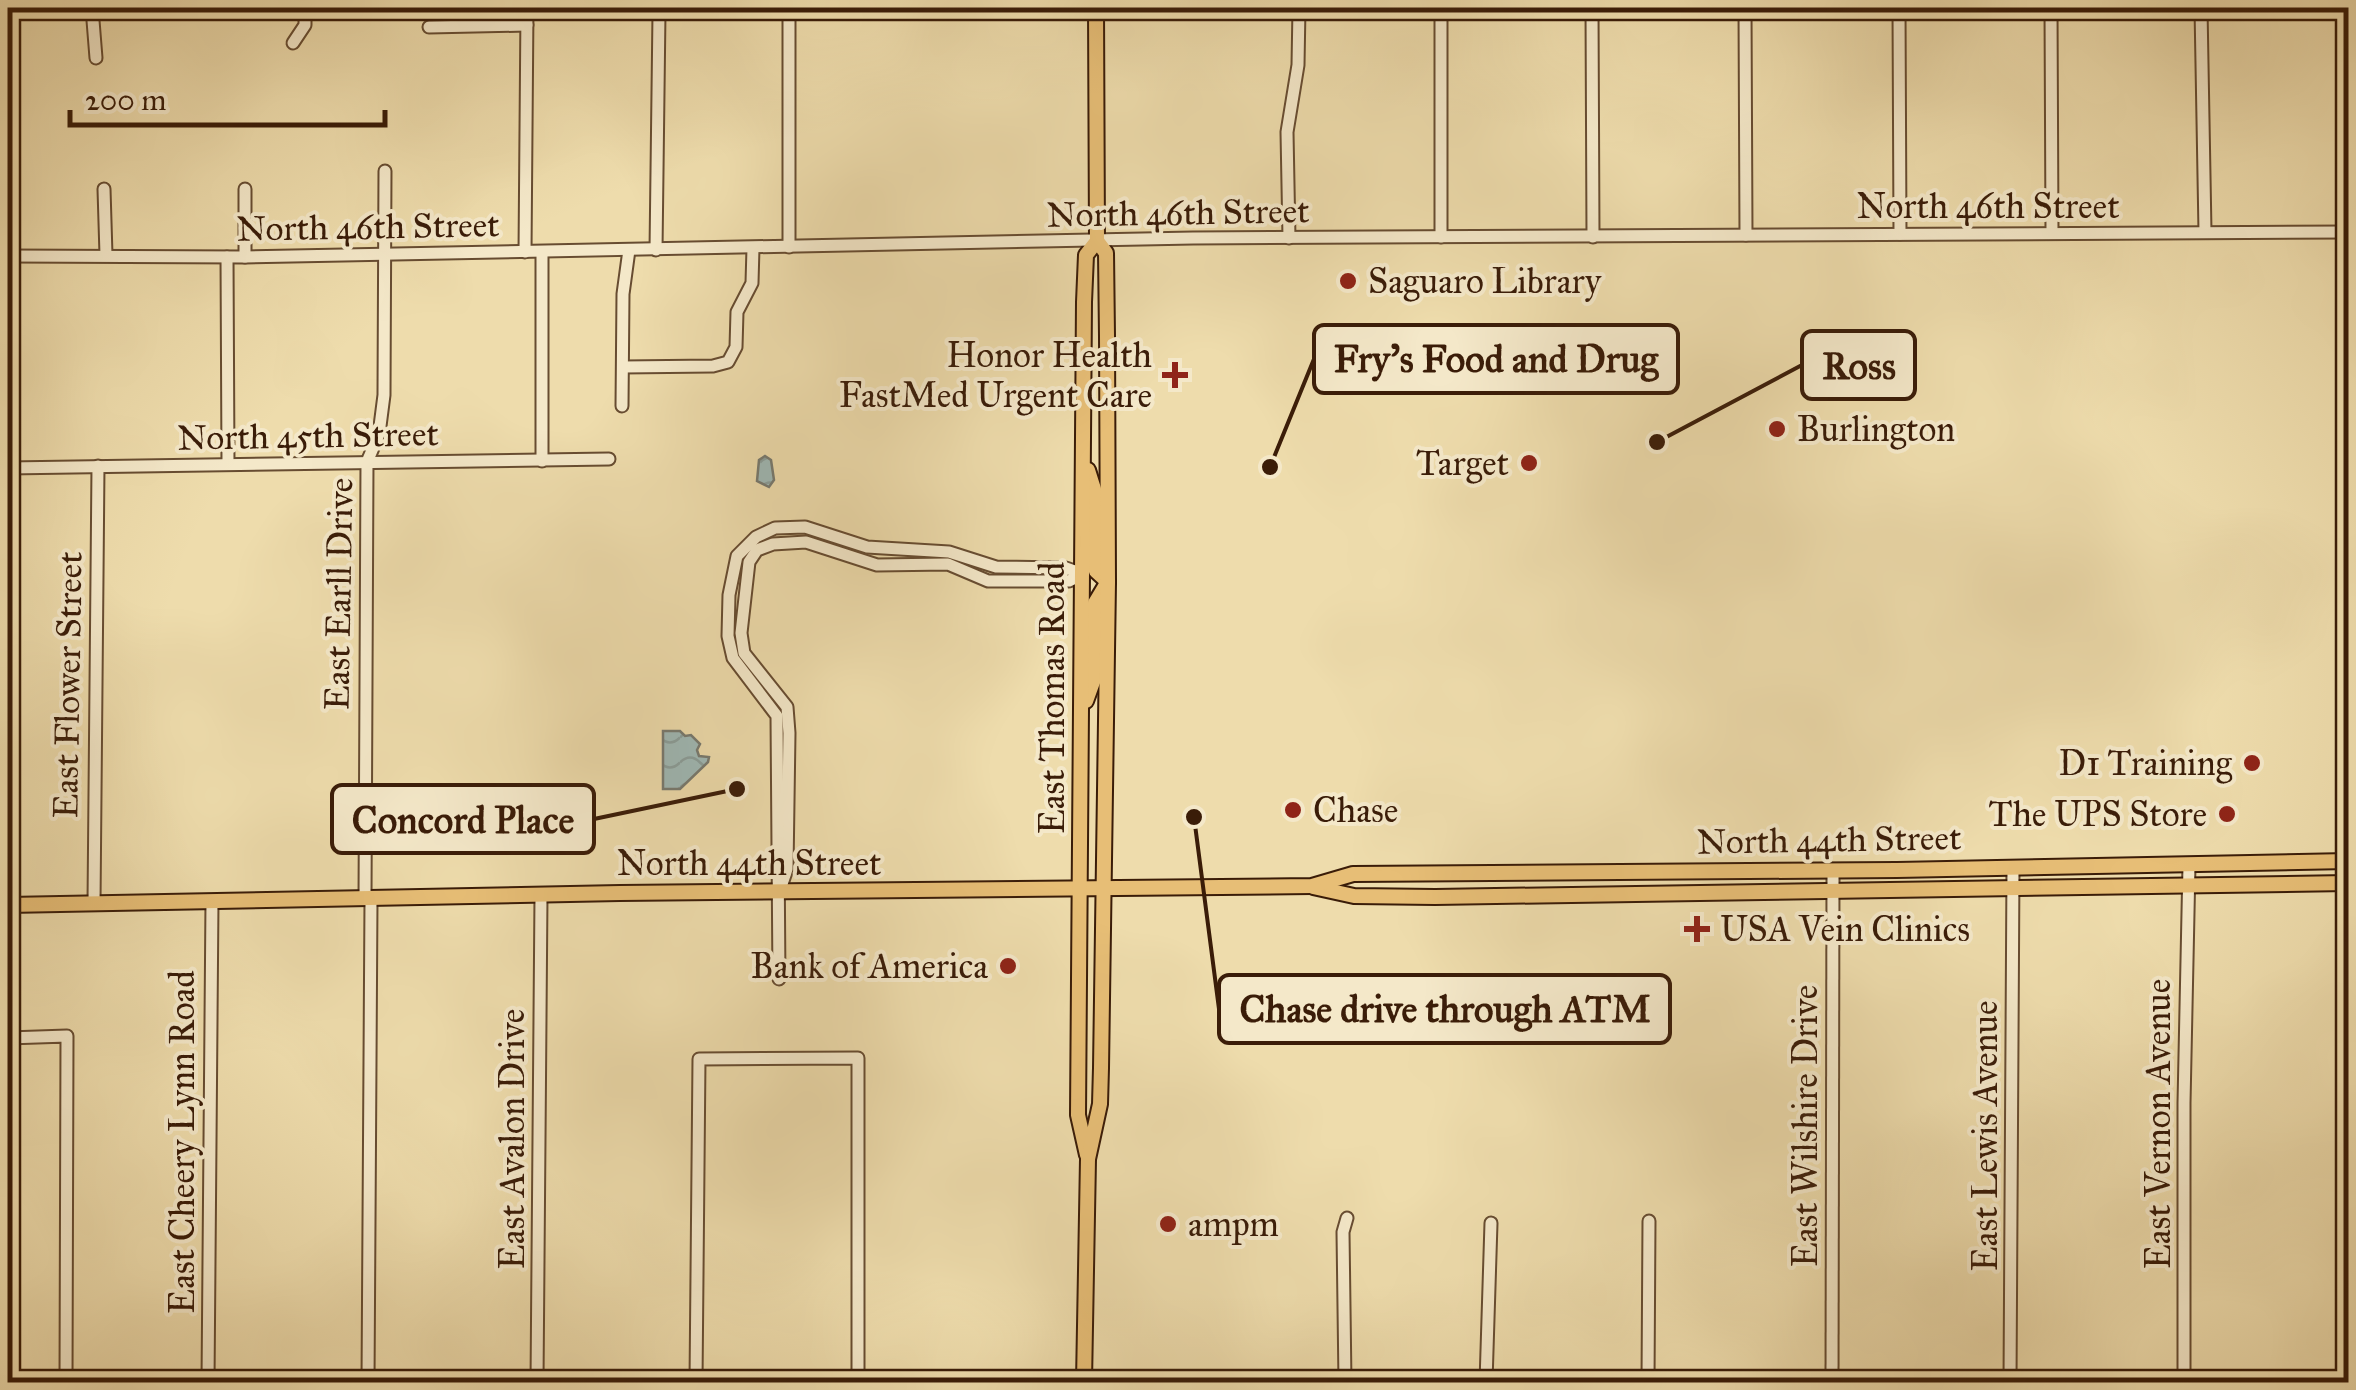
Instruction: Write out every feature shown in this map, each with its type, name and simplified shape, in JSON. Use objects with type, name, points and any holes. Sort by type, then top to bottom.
[{"type":"main road","name":"East Thomas Road","points":[[1084,1382],[1088,1159],[1100,1104],[1108,582],[1106,253],[1097,241],[1096,8]]},
{"type":"main road","name":"East Thomas Road","points":[[1088,1159],[1078,1115],[1083,454],[1086,255],[1097,241]]},
{"type":"main road","points":[[1082,716],[1094,679],[1095,603],[1108,582],[1096,571],[1094,563],[1094,489],[1083,454]]},
{"type":"main road","name":"North 44th Street","points":[[1312,886],[1353,874],[2348,861]]},
{"type":"main road","name":"North 44th Street","points":[[8,905],[1312,886],[1354,896],[2348,884]]},
{"type":"street","points":[[92,8],[96,58]]},
{"type":"street","points":[[293,43],[305,26],[305,8]]},
{"type":"street","points":[[525,252],[527,8]]},
{"type":"street","points":[[1289,238],[1287,132],[1298,65],[1299,8]]},
{"type":"street","points":[[1441,8],[1441,238]]},
{"type":"street","points":[[1592,8],[1593,236]]},
{"type":"street","points":[[1745,8],[1746,235]]},
{"type":"street","points":[[1899,8],[1900,234]]},
{"type":"street","points":[[2052,8],[2052,233]]},
{"type":"street","points":[[2201,8],[2205,232]]},
{"type":"street","points":[[789,247],[790,12]]},
{"type":"street","points":[[656,250],[658,13]]},
{"type":"street","points":[[430,27],[527,25]]},
{"type":"street","name":"East Earll Drive","points":[[368,1382],[368,462],[379,434],[384,395],[385,171]]},
{"type":"street","points":[[104,189],[106,255]]},
{"type":"street","points":[[244,189],[245,257]]},
{"type":"street","name":"North 46th Street","points":[[8,256],[245,257],[1289,238],[2348,232]]},
{"type":"street","points":[[623,367],[713,366],[728,362],[736,347],[736,312],[752,283],[752,248]]},
{"type":"street","points":[[622,406],[623,294],[629,250]]},
{"type":"street","points":[[542,252],[542,461]]},
{"type":"street","points":[[227,257],[228,464]]},
{"type":"street","name":"North 45th Street","points":[[8,468],[609,459]]},
{"type":"street","name":"East Flower Street","points":[[94,904],[98,466]]},
{"type":"street","points":[[780,978],[779,892],[788,869],[790,733],[787,707],[744,653],[741,633],[749,562],[758,550],[773,544],[806,542],[876,565],[948,564],[988,580],[1068,581],[1083,574]]},
{"type":"street","name":"East Vernon Avenue","points":[[2184,1382],[2189,865]]},
{"type":"street","name":"East Lewis Avenue","points":[[2010,1382],[2013,868]]},
{"type":"street","name":"East Wilshire Drive","points":[[1832,1382],[1833,870]]},
{"type":"street","points":[[1728,871],[1728,894]]},
{"type":"street","name":"East Avalon Drive","points":[[537,1382],[541,896]]},
{"type":"street","name":"East Cheery Lynn Road","points":[[208,1382],[212,901]]},
{"type":"street","points":[[8,1038],[68,1036],[66,1382]]},
{"type":"street","points":[[696,1382],[699,1059],[858,1058],[858,1382]]},
{"type":"street","points":[[1344,1382],[1343,1232],[1347,1218]]},
{"type":"street","points":[[1648,1382],[1649,1222]]},
{"type":"street","points":[[1486,1382],[1490,1223]]},
{"type":"water","points":[[765,456],[771,460],[774,480],[769,487],[757,481],[759,460]]},
{"type":"water","points":[[663,731],[691,735],[700,744],[699,756],[709,757],[680,789],[663,789]]},
{"type":"place","name":"Saguaro Library","points":[[1348,281]]},
{"type":"place","name":"Honor Health FastMed Urgent Care","points":[[1175,375]]},
{"type":"place","name":"Burlington","points":[[1777,429]]},
{"type":"place","name":"Ross","points":[[1657,442]]},
{"type":"place","name":"Target","points":[[1529,463]]},
{"type":"place","name":"Fry's Food and Drug","points":[[1270,467]]},
{"type":"place","name":"D1 Training","points":[[2252,763]]},
{"type":"place","name":"Concord Place","points":[[737,789]]},
{"type":"place","name":"Chase","points":[[1293,810]]},
{"type":"place","name":"The UPS Store","points":[[2227,814]]},
{"type":"place","name":"Chase drive through ATM","points":[[1194,817]]},
{"type":"place","name":"USA Vein Clinics","points":[[1697,929]]},
{"type":"place","name":"Bank of America","points":[[1008,966]]},
{"type":"place","name":"ampm","points":[[1168,1224]]}]
